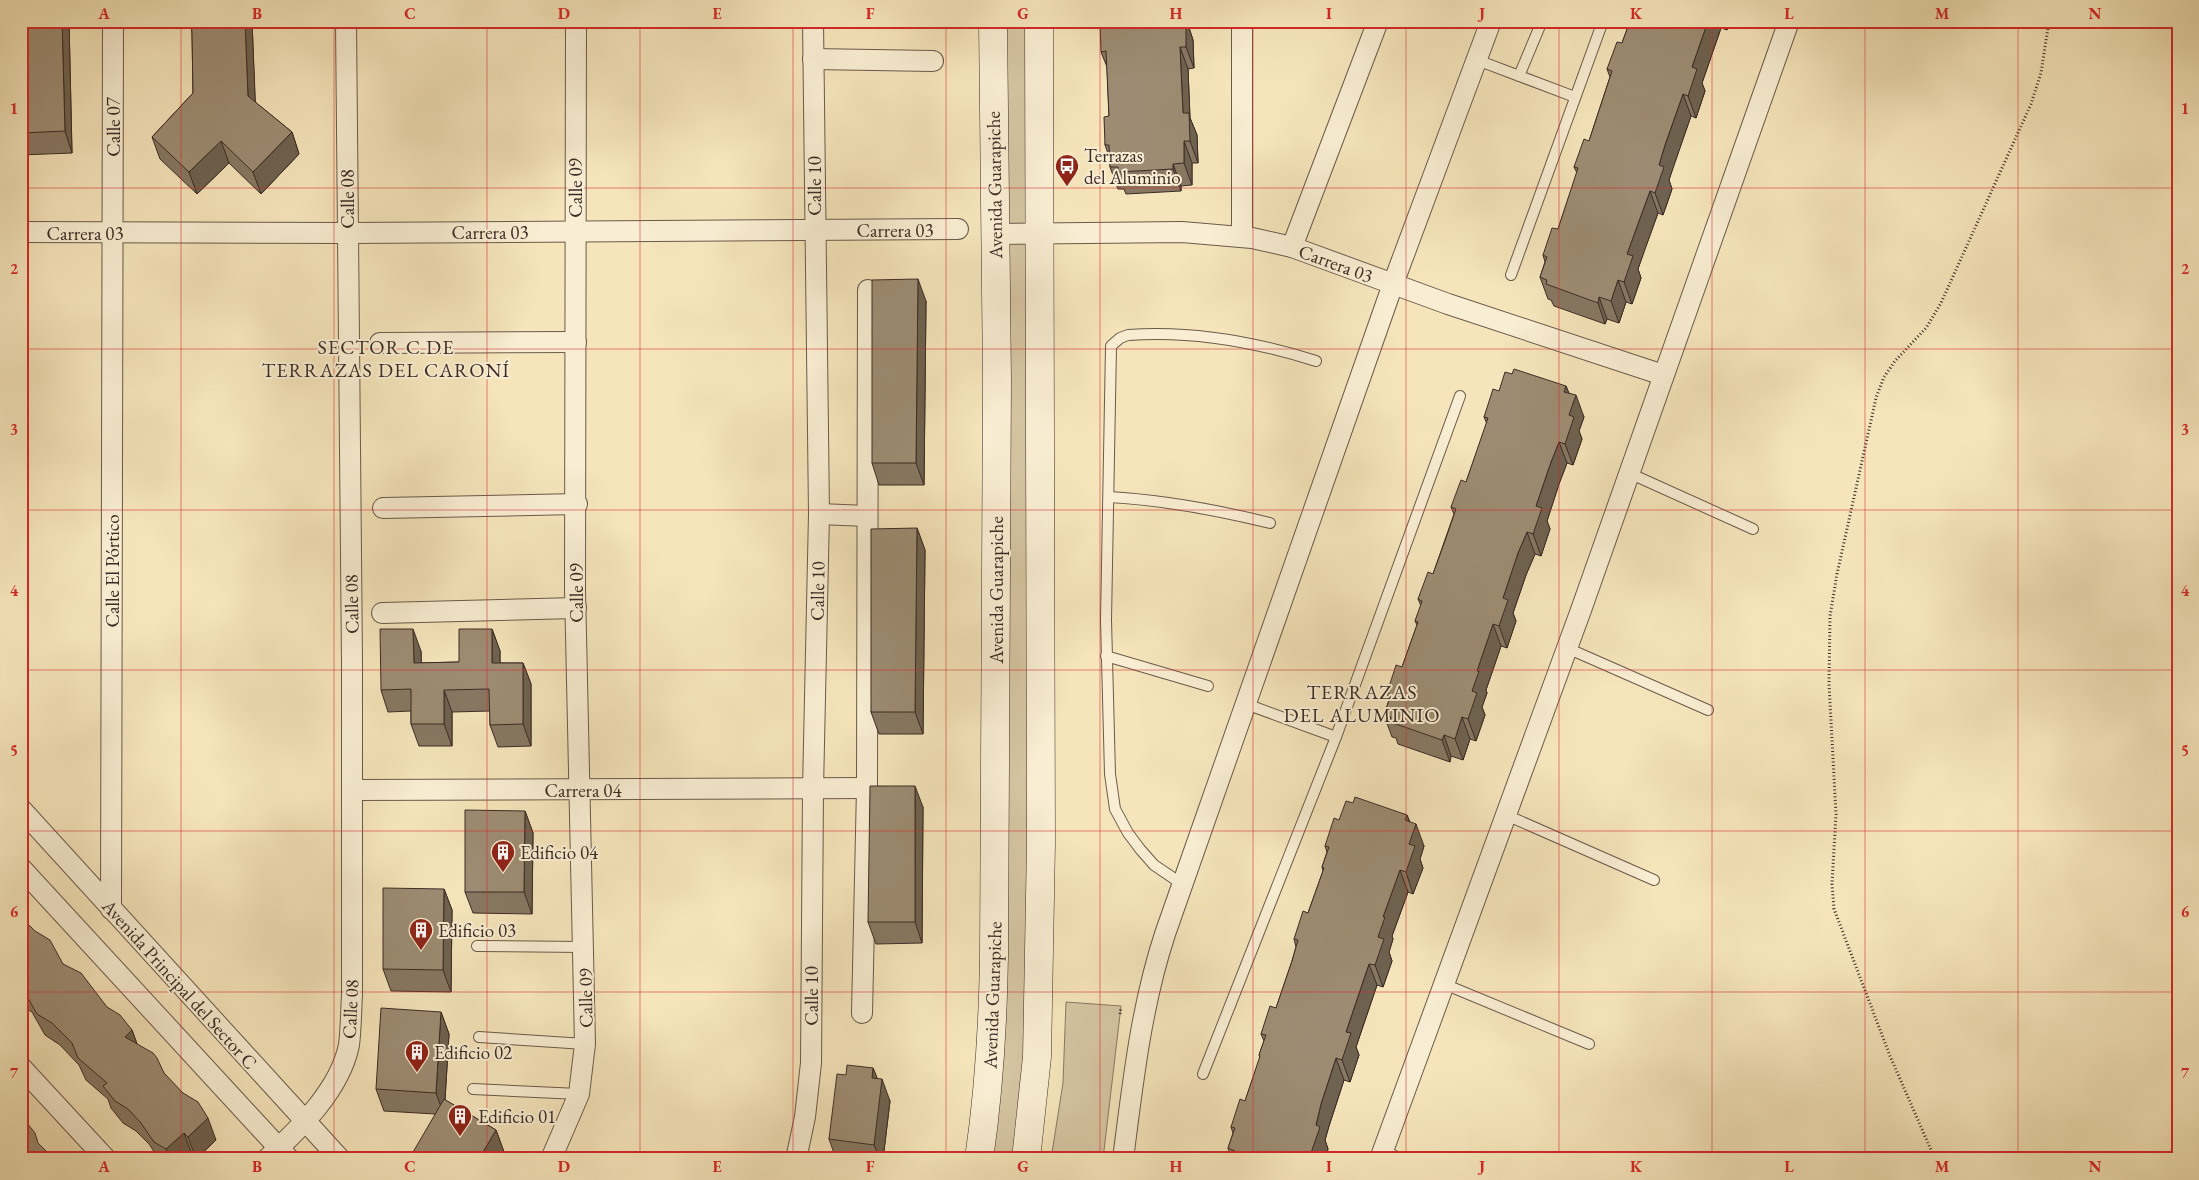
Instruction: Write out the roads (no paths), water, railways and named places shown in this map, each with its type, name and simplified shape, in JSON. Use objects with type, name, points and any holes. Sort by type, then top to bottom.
[{"type":"street","name":"Calle 07","points":[[113,21],[113,233]]},
{"type":"street","name":"Calle 08","points":[[278,1155],[327,1092],[336,1077],[348,1046],[352,996],[346,21]]},
{"type":"street","name":"Calle 09","points":[[551,1159],[580,1094],[586,1044],[576,608],[576,21]]},
{"type":"street","name":"Calle 10","points":[[796,1159],[805,1117],[811,1063],[813,789],[819,514],[814,230],[813,21]]},
{"type":"street","name":"Avenida Guarapiche","points":[[978,1159],[987,1105],[992,1048],[994,964],[997,390],[993,21]]},
{"type":"street","points":[[1026,1159],[1037,1057],[1041,873],[1039,21]]},
{"type":"street","points":[[1242,21],[1242,237]]},
{"type":"street","points":[[1292,247],[1378,21]]},
{"type":"street","points":[[1124,1159],[1138,1045],[1155,964],[1393,284],[1491,21]]},
{"type":"street","points":[[1388,1156],[1444,984],[1567,648],[1789,21]]},
{"type":"street","points":[[813,59],[933,61]]},
{"type":"street","name":"Carrera 03","points":[[21,232],[347,233],[958,229]]},
{"type":"street","name":"Carrera 03","points":[[994,234],[1182,232],[1242,237],[1292,247],[1448,304],[1664,375]]},
{"type":"street","name":"Calle El Pórtico","points":[[111,909],[113,233]]},
{"type":"street","points":[[862,1013],[867,788],[868,290]]},
{"type":"street","points":[[380,343],[576,342]]},
{"type":"street","points":[[383,508],[577,504]]},
{"type":"street","points":[[819,514],[867,516]]},
{"type":"street","points":[[382,612],[576,608]]},
{"type":"street","name":"Carrera 04","points":[[352,790],[867,788]]},
{"type":"street","name":"Avenida Principal del Sector C","points":[[21,809],[340,1159]]},
{"type":"street","name":"Avenida Principal del Sector C","points":[[21,868],[278,1155]]},
{"type":"street","points":[[21,1067],[106,1159]]},
{"type":"lane","points":[[1519,76],[1542,21]]},
{"type":"lane","points":[[1511,275],[1602,21]]},
{"type":"lane","points":[[1477,60],[1575,97]]},
{"type":"lane","points":[[1182,884],[1154,865],[1128,833],[1115,808],[1110,774],[1106,656],[1109,399],[1112,346],[1120,338],[1137,334],[1200,336],[1268,347],[1316,361]]},
{"type":"lane","points":[[1203,1074],[1336,737],[1460,396]]},
{"type":"lane","points":[[1629,473],[1753,529]]},
{"type":"lane","points":[[1109,496],[1142,498],[1204,507],[1270,524]]},
{"type":"lane","points":[[1567,648],[1708,710]]},
{"type":"lane","points":[[1106,656],[1208,686]]},
{"type":"lane","points":[[1246,704],[1336,737]]},
{"type":"lane","points":[[1506,815],[1654,880]]},
{"type":"lane","points":[[477,946],[584,947]]},
{"type":"lane","points":[[1444,984],[1589,1044]]},
{"type":"lane","points":[[479,1037],[586,1044]]},
{"type":"lane","points":[[473,1089],[580,1094]]},
{"type":"place","name":"Terrazas del Aluminio","points":[[1067,187]]},
{"type":"place","name":"Edificio 04","points":[[503,873]]},
{"type":"place","name":"Edificio 03","points":[[421,951]]},
{"type":"place","name":"Edificio 02","points":[[417,1073]]},
{"type":"place","name":"Edificio 01","points":[[460,1137]]},
{"type":"district","name":"SECTOR C DE TERRAZAS DEL CARONÍ","points":[[386,358]]},
{"type":"district","name":"TERRAZAS DEL ALUMINIO","points":[[1362,704]]}]
